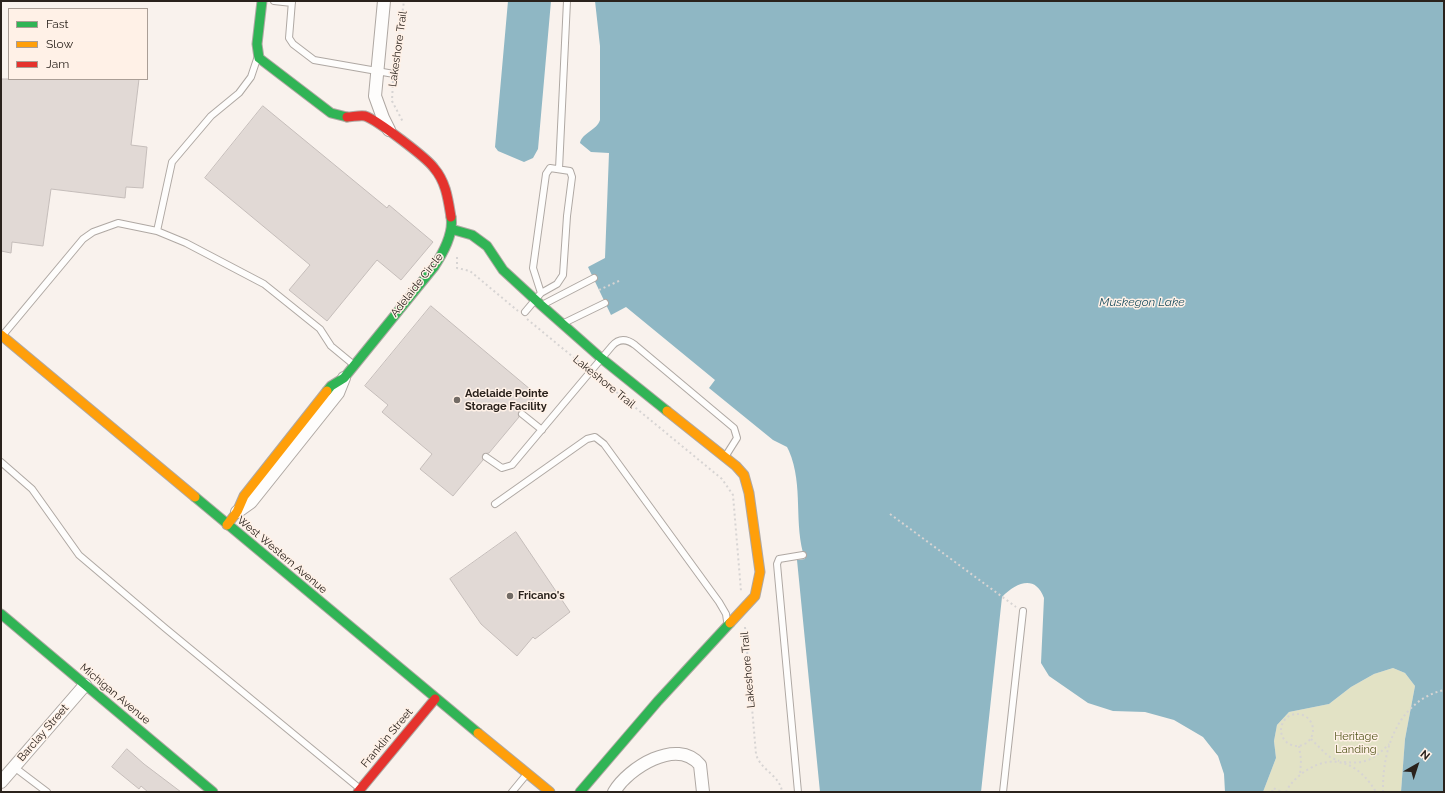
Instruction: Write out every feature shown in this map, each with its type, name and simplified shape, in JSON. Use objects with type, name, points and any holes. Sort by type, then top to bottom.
[{"type":"street","points":[[258,56],[257,44],[262,1]]},
{"type":"street","name":"Adelaide Circle","points":[[384,1],[375,93],[377,103],[390,130]]},
{"type":"street","name":"Adelaide Circle","points":[[227,525],[237,512],[251,502],[338,393],[344,378],[439,259],[448,243],[451,229],[451,206],[446,189],[437,171],[428,162],[390,130],[368,117],[340,116],[326,110],[258,56]]},
{"type":"street","name":"Adelaide Circle","points":[[354,116],[368,108],[375,93]]},
{"type":"street","points":[[451,229],[472,235],[487,246],[503,270],[539,300],[562,324],[601,358],[725,457],[741,471],[746,482],[760,572],[756,592],[743,610],[658,701],[580,792]]},
{"type":"street","name":"West Western Avenue","points":[[2,336],[435,699],[550,792]]},
{"type":"street","name":"Michigan Avenue","points":[[1,614],[213,792]]},
{"type":"street","name":"Barclay Street","points":[[1,782],[85,685]]},
{"type":"street","name":"Franklin Street","points":[[359,791],[435,699]]},
{"type":"street","points":[[614,792],[624,780],[647,762],[657,757],[677,754],[690,757],[700,765],[703,792]]},
{"type":"lane","points":[[274,1],[292,2],[289,38],[293,44],[311,59],[394,74]]},
{"type":"lane","points":[[559,169],[567,1]]},
{"type":"lane","points":[[157,231],[172,162],[211,116],[234,98],[244,86],[251,77],[258,56]]},
{"type":"lane","points":[[525,312],[539,300],[557,284],[564,269],[566,216],[572,177],[570,171],[550,168],[546,174],[533,268],[539,300]]},
{"type":"lane","points":[[2,336],[88,235],[118,223],[157,231],[186,243],[264,284],[320,329],[331,346],[355,365]]},
{"type":"lane","points":[[539,300],[594,278]]},
{"type":"lane","points":[[562,324],[605,303]]},
{"type":"lane","points":[[486,457],[498,466],[509,467],[522,455],[601,358],[617,341],[628,341],[635,345],[734,428],[737,438],[725,457]]},
{"type":"lane","points":[[522,414],[542,430]]},
{"type":"lane","points":[[495,504],[587,439],[595,437],[604,444],[725,610],[727,618],[726,627]]},
{"type":"lane","points":[[1,462],[32,489],[79,554],[359,791]]},
{"type":"lane","points":[[798,792],[777,564],[779,560],[803,555]]},
{"type":"lane","points":[[1003,792],[1023,611]]},
{"type":"lane","points":[[14,767],[47,792]]},
{"type":"lane","points":[[512,792],[528,773]]},
{"type":"path","name":"Lakeshore Trail","points":[[404,1],[394,74],[392,101],[405,126]]},
{"type":"path","name":"Lakeshore Trail","points":[[457,255],[457,268],[466,269],[475,275],[700,460],[728,486],[732,495],[756,754],[760,764],[770,772],[781,786],[782,792]]},
{"type":"path","points":[[599,290],[621,280]]},
{"type":"path","points":[[890,514],[1023,611]]},
{"type":"path","points":[[1383,792],[1383,780],[1390,743],[1406,713],[1418,701],[1432,693],[1444,690]]},
{"type":"path","points":[[1299,714],[1309,719],[1313,729],[1311,739],[1299,746],[1289,744],[1282,735],[1282,725],[1289,716],[1299,714]]},
{"type":"path","points":[[1311,739],[1328,756],[1357,769],[1370,782],[1376,792]]},
{"type":"path","points":[[1286,792],[1300,775],[1315,766],[1326,762],[1360,763],[1371,760],[1390,743]]},
{"type":"path","points":[[1299,746],[1301,760],[1300,775]]},
{"type":"path","points":[[1272,792],[1273,788],[1282,792]]},
{"type":"green space","name":"Heritage Landing","points":[[1393,668],[1405,673],[1415,686],[1405,739],[1401,792],[1263,792],[1276,758],[1274,741],[1277,725],[1289,712],[1329,704],[1351,687],[1374,674]]},
{"type":"water","points":[[508,1],[551,1],[538,149],[533,158],[524,162],[498,151],[495,147]]},
{"type":"water","name":"Muskegon Lake","points":[[595,1],[1444,1],[1444,792],[1401,792],[1405,739],[1415,686],[1405,673],[1393,668],[1374,674],[1351,687],[1329,704],[1289,712],[1277,725],[1274,741],[1276,758],[1263,792],[1225,792],[1224,774],[1218,756],[1203,737],[1174,720],[1145,712],[1113,711],[1088,703],[1049,676],[1041,663],[1044,598],[1036,586],[1030,583],[1025,583],[1013,588],[1002,597],[981,792],[820,792],[797,560],[805,559],[801,546],[794,464],[789,451],[787,447],[773,440],[709,388],[715,380],[626,307],[611,315],[588,267],[605,258],[609,153],[591,152],[580,143],[581,140],[596,126],[600,120],[600,46]]},
{"type":"building","points":[[1,79],[139,80],[131,145],[147,147],[143,188],[126,187],[125,198],[51,189],[43,246],[12,242],[11,253],[1,251]]},
{"type":"building","points":[[263,106],[387,208],[389,205],[433,242],[401,280],[377,260],[327,321],[289,290],[310,265],[205,178]]},
{"type":"building","name":"Adelaide Pointe Storage Facility","points":[[431,306],[537,395],[525,410],[519,411],[519,417],[489,453],[483,454],[483,460],[453,496],[420,469],[432,454],[382,412],[388,405],[365,386]]},
{"type":"building","name":"Fricano's","points":[[516,532],[570,612],[535,639],[533,637],[517,656],[481,624],[450,579]]},
{"type":"building","points":[[127,749],[181,792],[148,792],[141,786],[139,789],[112,767]]},
{"type":"traffic: fast","points":[[262,1],[257,44],[259,58],[331,113],[347,117]]},
{"type":"traffic: fast","points":[[327,391],[331,386],[344,378],[434,267],[444,250],[449,237],[452,223],[451,217]]},
{"type":"traffic: fast","points":[[451,229],[472,235],[487,246],[503,270],[541,305],[601,358],[667,411]]},
{"type":"traffic: fast","points":[[195,497],[478,733]]},
{"type":"traffic: fast","points":[[1,614],[213,792]]},
{"type":"traffic: fast","points":[[580,792],[658,701],[730,623]]},
{"type":"traffic: slow","points":[[1,335],[195,497]]},
{"type":"traffic: slow","points":[[227,525],[237,512],[244,496],[327,391]]},
{"type":"traffic: slow","points":[[667,411],[736,466],[744,475],[749,493],[760,572],[755,596],[730,623]]},
{"type":"traffic: slow","points":[[478,733],[550,792]]},
{"type":"traffic: jam","points":[[347,117],[365,116],[371,119],[380,124],[430,163],[438,173],[444,185],[451,217]]},
{"type":"traffic: jam","points":[[358,792],[435,699]]},
{"type":"place","name":"Adelaide Pointe Storage Facility","points":[[457,400]]},
{"type":"place","name":"Fricano's","points":[[510,596]]}]
